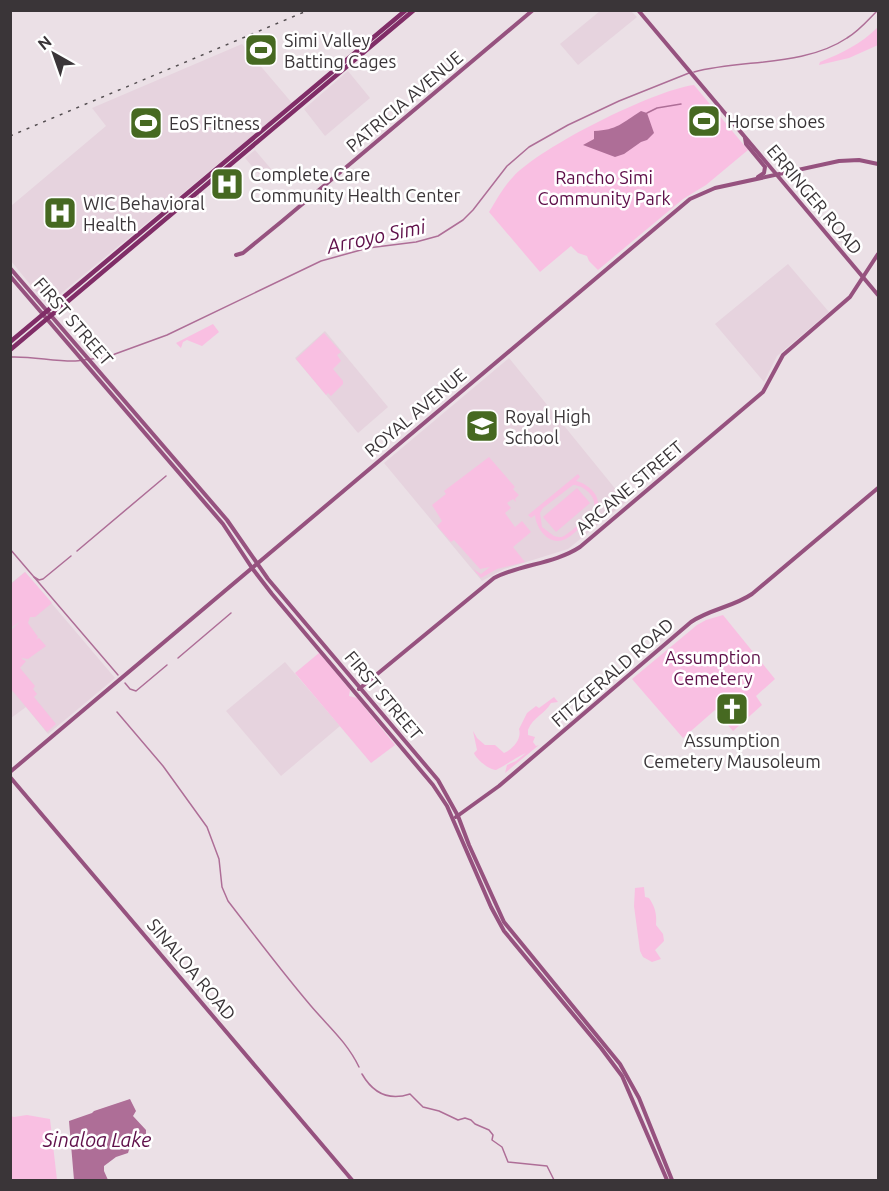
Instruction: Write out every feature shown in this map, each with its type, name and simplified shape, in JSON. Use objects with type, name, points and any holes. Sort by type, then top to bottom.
[{"type":"main road","points":[[242,152],[406,10]]},
{"type":"main road","points":[[10,350],[14,342],[414,10]]},
{"type":"main road","name":"PATRICIA AVENUE","points":[[236,255],[241,255],[269,232],[533,10]]},
{"type":"main road","name":"ERRINGER ROAD","points":[[639,11],[879,295]]},
{"type":"main road","points":[[745,137],[746,144],[765,167],[764,173],[754,179]]},
{"type":"main road","name":"ROYAL AVENUE","points":[[10,775],[256,564],[685,203],[708,190],[839,161],[859,160],[879,164]]},
{"type":"main road","name":"ARCANE STREET","points":[[355,692],[494,578],[561,556],[580,546],[758,397],[766,388],[783,355],[850,297],[879,254]]},
{"type":"main road","name":"FIRST STREET","points":[[10,268],[78,354],[227,528],[252,568],[433,784],[455,817],[491,907],[504,931],[622,1076],[667,1180]]},
{"type":"main road","name":"FIRST STREET","points":[[10,276],[96,367],[227,520],[256,564],[438,780],[504,922],[609,1050],[625,1073],[639,1098],[672,1180]]},
{"type":"main road","name":"FITZGERALD ROAD","points":[[455,817],[499,786],[691,622],[706,613],[736,603],[752,594],[879,488]]},
{"type":"main road","name":"SINALOA ROAD","points":[[10,775],[352,1180]]},
{"type":"shaded area","points":[[600,11],[631,11],[637,17],[578,65],[560,44]]},
{"type":"shaded area","points":[[242,44],[292,103],[47,305],[11,261],[11,206],[106,126],[92,108]]},
{"type":"shaded area","points":[[348,71],[370,98],[325,136],[304,109]]},
{"type":"shaded area","points":[[255,150],[277,176],[267,184],[245,158]]},
{"type":"shaded area","points":[[788,264],[829,312],[777,356],[764,382],[715,324]]},
{"type":"shaded area","points":[[325,331],[388,407],[358,433],[295,358]]},
{"type":"shaded area","points":[[509,358],[626,502],[568,549],[504,569],[482,581],[384,463]]},
{"type":"shaded area","points":[[25,572],[115,678],[48,734],[26,707],[11,718],[10,584]]},
{"type":"shaded area","points":[[285,662],[340,726],[281,776],[226,711]]},
{"type":"green space","points":[[878,27],[878,45],[849,58],[819,65],[820,62],[858,43]]},
{"type":"green space","name":"Rancho Simi Community Park","points":[[694,85],[748,150],[706,185],[683,199],[598,270],[587,256],[578,253],[571,246],[540,272],[489,212],[509,181],[527,165],[572,136],[626,108],[676,89]]},
{"type":"green space","points":[[213,324],[219,332],[202,346],[187,340],[183,342],[181,348],[176,343]]},
{"type":"green space","points":[[324,333],[341,352],[337,355],[341,361],[333,369],[343,384],[331,396],[328,393],[326,395],[296,359]]},
{"type":"green space","points":[[489,457],[515,487],[513,489],[519,495],[515,499],[516,502],[513,499],[507,503],[511,508],[505,513],[515,527],[522,521],[531,532],[513,547],[525,562],[497,569],[481,578],[473,569],[481,574],[490,567],[480,569],[454,540],[451,542],[437,526],[442,521],[432,505],[446,494],[444,491]]},
{"type":"green space","points":[[578,474],[580,477],[576,481],[590,488],[597,497],[598,507],[592,518],[563,540],[548,538],[540,530],[535,515],[531,518],[528,515]],"holes":[[[573,485],[582,487],[592,497],[593,511],[564,536],[554,536],[542,527],[540,513],[543,508]]]},
{"type":"green space","points":[[577,488],[590,503],[556,532],[543,517]]},
{"type":"green space","points":[[25,572],[52,603],[35,617],[30,617],[28,623],[38,637],[36,639],[39,638],[46,646],[28,659],[22,658],[21,654],[22,659],[26,661],[20,668],[35,686],[33,689],[37,694],[34,697],[56,724],[47,732],[11,689],[11,630],[21,621],[11,628],[11,584]]},
{"type":"green space","name":"Assumption Cemetery","points":[[723,615],[775,679],[756,696],[762,705],[733,731],[715,710],[683,738],[632,679],[697,625]]},
{"type":"green space","points":[[319,653],[350,690],[349,696],[357,698],[395,745],[371,763],[295,673]]},
{"type":"green space","points":[[554,697],[558,702],[551,703],[528,730],[528,735],[535,737],[533,742],[536,746],[539,745],[505,773],[507,765],[526,753],[496,770],[486,766],[477,758],[474,753],[477,750],[473,731],[485,745],[495,745],[504,753],[511,749],[518,740],[519,729],[527,713],[536,706],[539,708]]},
{"type":"green space","points":[[644,887],[645,897],[649,898],[653,904],[656,925],[663,934],[664,941],[655,950],[661,959],[652,962],[643,957],[640,951],[634,906],[635,888]]},
{"type":"green space","points":[[27,1115],[50,1119],[57,1180],[11,1180],[11,1116]]},
{"type":"water","points":[[641,111],[647,113],[654,133],[624,154],[615,157],[583,145],[594,139],[594,131],[614,127]]},
{"type":"water","name":"Sinaloa Lake","points":[[130,1099],[136,1111],[133,1116],[146,1130],[146,1138],[133,1137],[128,1153],[116,1157],[104,1166],[108,1180],[74,1180],[69,1121]]},
{"type":"waterway","name":"Arroyo Simi","points":[[694,72],[812,54],[851,35],[878,10]]},
{"type":"waterway","name":"Arroyo Simi","points":[[10,357],[73,361],[106,359],[167,335],[321,261],[368,248],[416,242],[438,236],[463,220],[507,166],[529,147],[568,125],[619,101],[689,73]]},
{"type":"waterway","points":[[647,113],[657,108],[681,104]]},
{"type":"waterway","points":[[77,551],[166,476]]},
{"type":"waterway","points":[[10,549],[118,675]]},
{"type":"waterway","points":[[34,577],[39,580],[43,579],[71,556]]},
{"type":"waterway","points":[[178,658],[231,613]]},
{"type":"waterway","points":[[125,683],[130,689],[136,691],[167,665]]},
{"type":"waterway","points":[[117,712],[163,766],[207,827],[219,859],[222,887],[228,901],[311,1006],[343,1042],[359,1067]]},
{"type":"waterway","points":[[362,1074],[366,1081],[382,1094],[388,1096],[410,1094],[423,1107],[439,1111],[458,1120],[465,1118],[471,1120],[489,1130],[493,1135],[492,1140],[502,1147],[508,1162],[547,1166],[554,1180]]},
{"type":"railway","points":[[10,136],[309,10]]},
{"type":"place","name":"Simi Valley Batting Cages","points":[[261,50]]},
{"type":"place","name":"Horse shoes","points":[[704,121]]},
{"type":"place","name":"EoS Fitness","points":[[146,123]]},
{"type":"place","name":"Complete Care Community Health Center","points":[[227,184]]},
{"type":"place","name":"WIC Behavioral Health","points":[[60,213]]},
{"type":"place","name":"Royal High School","points":[[482,426]]},
{"type":"place","name":"Assumption Cemetery Mausoleum","points":[[732,709]]}]
